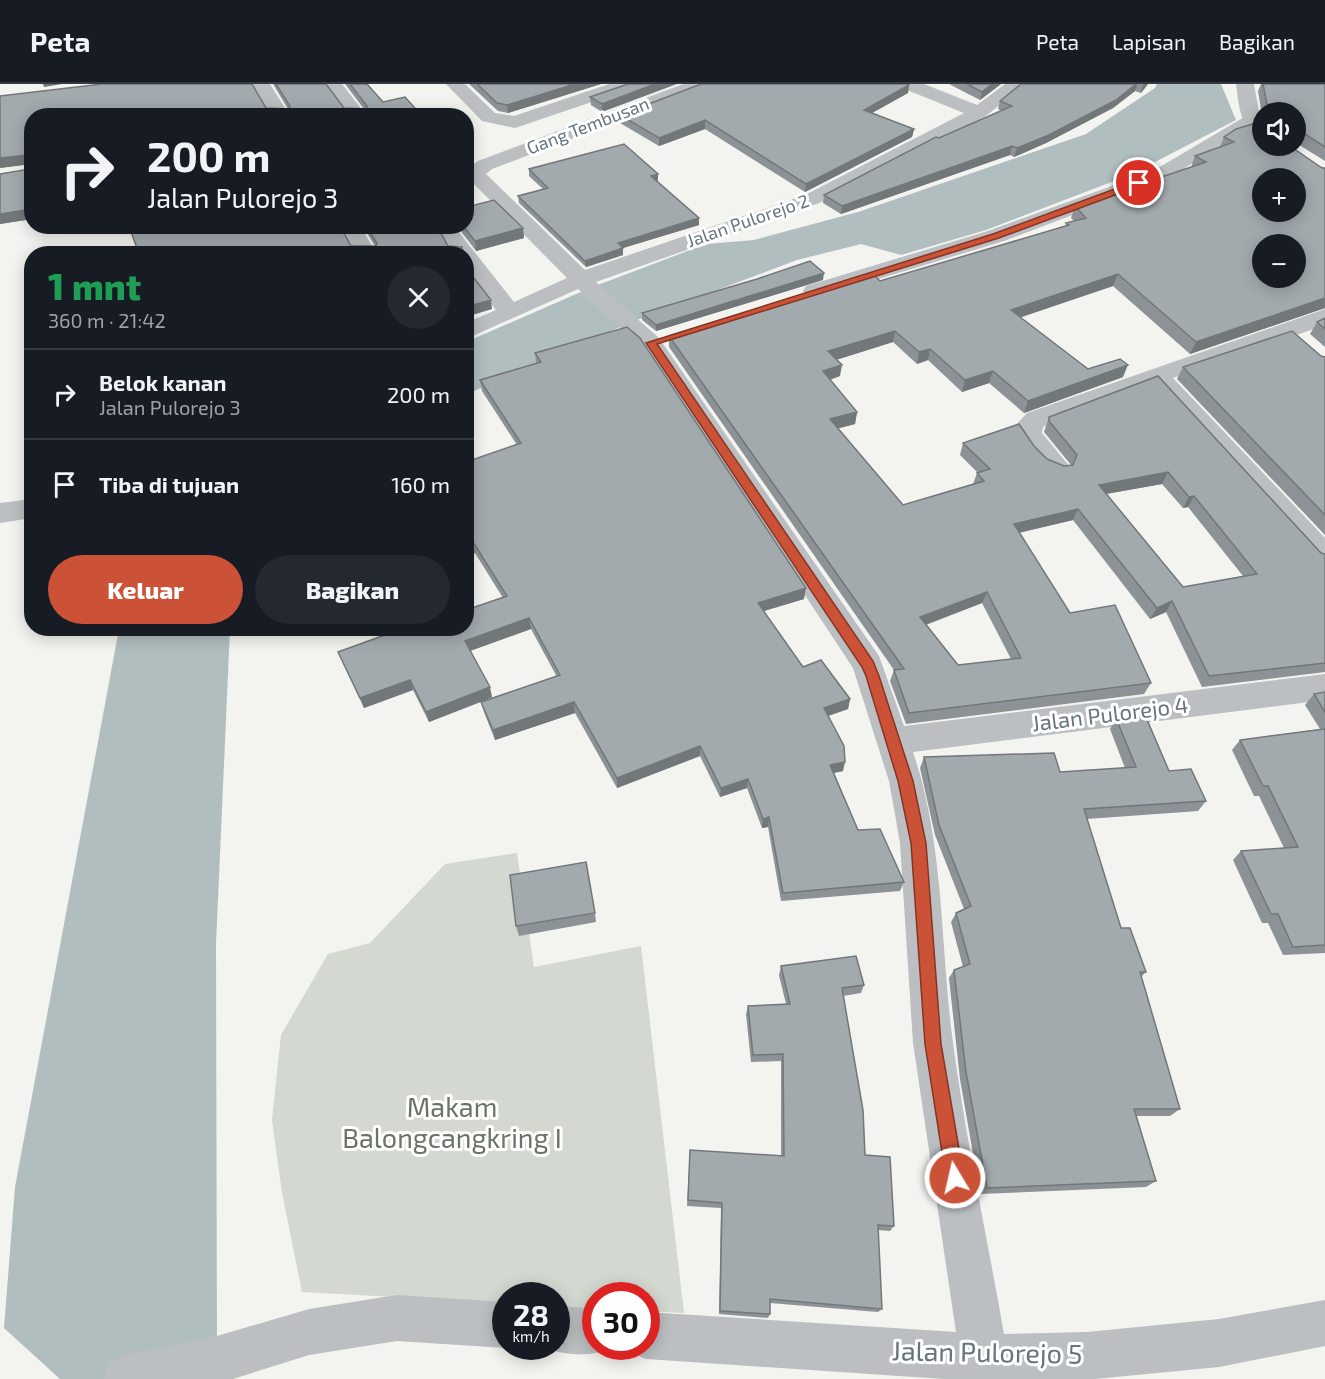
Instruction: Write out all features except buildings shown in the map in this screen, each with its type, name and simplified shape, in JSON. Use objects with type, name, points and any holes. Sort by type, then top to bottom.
[{"type":"street","points":[[261,84],[276,108]]},
{"type":"street","points":[[333,84],[352,108]]},
{"type":"street","points":[[455,84],[489,117],[515,122],[599,88],[627,84]]},
{"type":"street","name":"Gang Tembusan","points":[[586,284],[476,174],[477,169],[699,84]]},
{"type":"street","points":[[908,84],[979,111]]},
{"type":"street","name":"Jalan Pulorejo 2","points":[[474,328],[510,312],[812,199],[979,111],[1016,84]]},
{"type":"street","points":[[1245,84],[1252,108]]},
{"type":"street","points":[[794,298],[996,236],[1160,175],[1252,128]]},
{"type":"street","points":[[474,266],[510,312]]},
{"type":"street","points":[[586,284],[651,334],[868,665],[894,741],[918,843],[933,1044],[984,1358]]},
{"type":"street","points":[[1058,468],[1029,434],[1030,424],[1157,375],[1299,339],[1325,316]]},
{"type":"street","points":[[1157,375],[1325,556]]},
{"type":"street","points":[[0,513],[24,509]]},
{"type":"street","name":"Jalan Pulorejo 4","points":[[894,741],[1325,687]]},
{"type":"street","points":[[127,1379],[217,1360],[309,1332],[397,1318],[492,1324]]},
{"type":"street","name":"Jalan Pulorejo 5","points":[[660,1336],[984,1358],[1087,1356],[1208,1344],[1325,1323]]},
{"type":"green space","name":"Makam Balongcangkring I","points":[[517,853],[534,967],[641,946],[684,1313],[660,1312],[660,1282],[582,1282],[582,1307],[570,1307],[570,1282],[492,1282],[492,1302],[302,1292],[282,1193],[272,1120],[281,1035],[328,954],[370,943],[445,864]]},
{"type":"shaded area","points":[[1157,84],[1221,84],[1236,120],[1130,175],[986,230],[901,255],[861,244],[797,260],[629,323],[474,391],[474,339],[590,288],[706,244],[754,240],[858,212],[1086,134],[1155,88]]},
{"type":"shaded area","points":[[118,636],[230,636],[216,944],[217,1360],[223,1379],[60,1379],[4,1328],[15,1187]]},
{"type":"route","points":[[955,1178],[933,1044],[918,843],[906,781],[873,676],[868,665],[651,343],[893,266],[996,236],[1139,183]]}]
